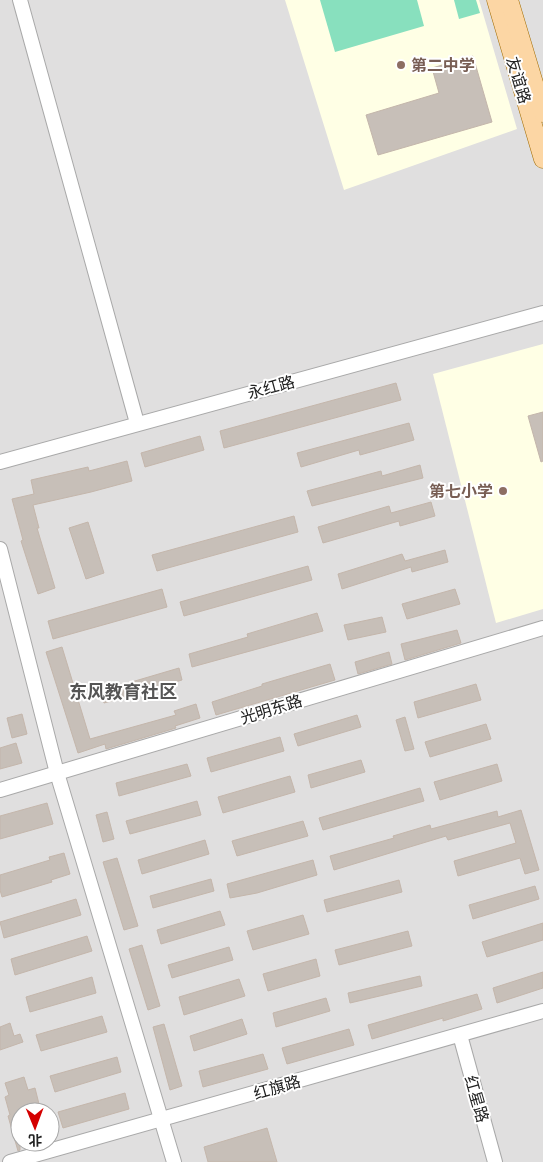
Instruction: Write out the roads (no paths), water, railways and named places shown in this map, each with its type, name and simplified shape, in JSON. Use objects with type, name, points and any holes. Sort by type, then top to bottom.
[{"type":"main road","name":"友谊路","points":[[496,0],[543,159]]},
{"type":"main road","name":"友谊路","points":[[509,0],[543,113]]},
{"type":"street","points":[[20,0],[137,423]]},
{"type":"street","name":"永红路","points":[[0,462],[543,313]]},
{"type":"street","points":[[0,549],[57,773],[174,1162]]},
{"type":"street","name":"光明东路","points":[[0,790],[543,628]]},
{"type":"street","name":"红旗路","points":[[10,1162],[543,1011]]},
{"type":"street","name":"红星路","points":[[460,1035],[495,1162]]},
{"type":"place","name":"第二中学","points":[[401,65]]},
{"type":"place","name":"第七小学","points":[[503,491]]},
{"type":"district","name":"东风教育社区","points":[[123,692]]}]
